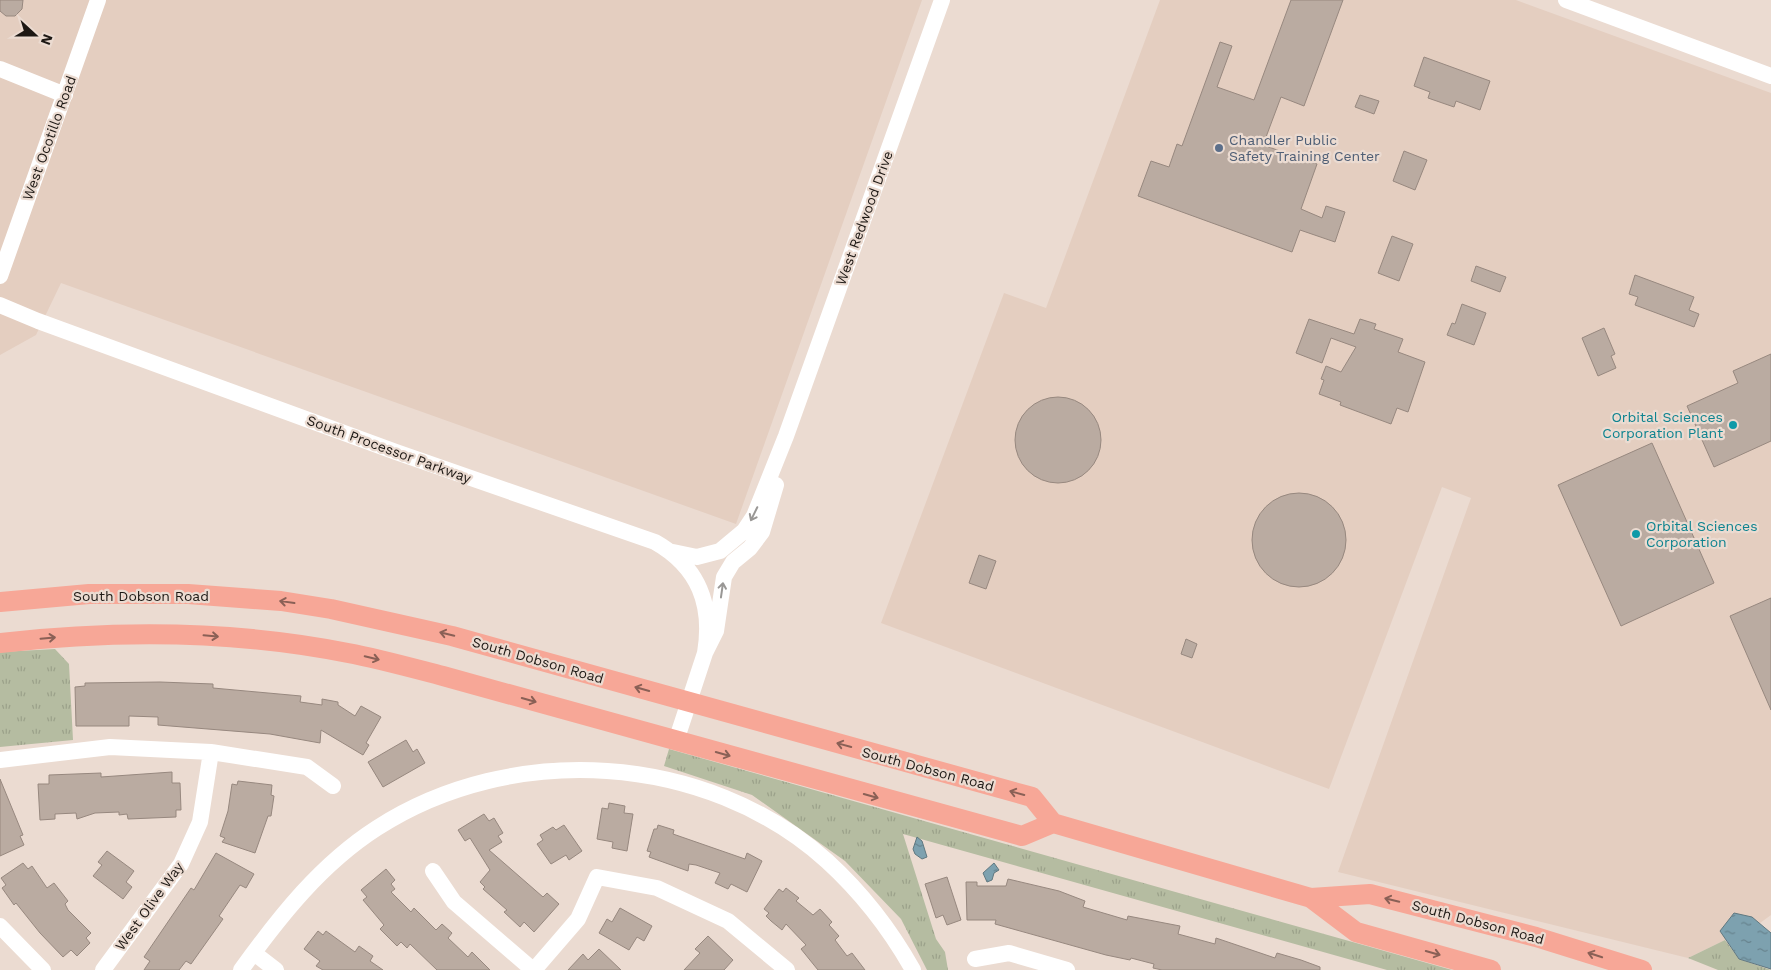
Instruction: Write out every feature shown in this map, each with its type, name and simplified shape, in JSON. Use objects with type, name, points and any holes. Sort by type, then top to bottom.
[{"type":"main road","name":"South Dobson Road","points":[[0,602],[89,594],[179,594],[233,596],[331,608],[452,636],[1032,798],[1053,823],[1311,898],[1370,894],[1536,937],[1642,970]]},
{"type":"main road","points":[[0,643],[48,637],[150,633],[245,639],[347,653],[405,666],[1022,836],[1053,823]]},
{"type":"main road","name":"South Dobson Road","points":[[1311,898],[1356,932],[1491,970]]},
{"type":"street","name":"West Ocotillo Road","points":[[0,276],[98,0]]},
{"type":"street","name":"West Redwood Drive","points":[[672,552],[685,556],[704,557],[720,551],[733,541],[754,516],[786,436],[942,0]]},
{"type":"street","points":[[1566,0],[1771,76]]},
{"type":"street","points":[[0,69],[65,94]]},
{"type":"street","name":"South Processor Parkway","points":[[0,305],[38,321],[396,452],[645,538],[672,552],[692,574],[703,598],[708,616],[705,654]]},
{"type":"street","name":"West Redwood Drive","points":[[676,741],[719,618],[721,588],[728,569],[756,542],[766,522],[786,436]]},
{"type":"street","points":[[0,760],[110,747],[211,752],[307,767],[333,786]]},
{"type":"street","name":"West Olive Way","points":[[103,970],[181,864],[200,822],[211,752]]},
{"type":"street","points":[[242,970],[292,904],[330,863],[377,828],[405,812],[454,790],[494,780],[541,772],[592,770],[640,775],[690,786],[748,809],[777,825],[826,860],[848,881],[884,922],[914,970]]},
{"type":"street","points":[[433,871],[454,902],[533,970],[578,919],[597,878],[657,888],[728,921],[784,969]]},
{"type":"street","points":[[0,926],[43,970]]},
{"type":"street","points":[[254,953],[276,970]]},
{"type":"street","points":[[976,959],[1010,953],[1067,970]]},
{"type":"shaded area","points":[[0,0],[922,0],[736,524],[61,283],[36,335],[0,355]]},
{"type":"shaded area","points":[[1160,0],[1516,0],[1771,93],[1771,915],[1760,923],[1688,958],[1338,872],[1471,498],[1442,487],[1329,789],[881,623],[1004,293],[1046,308]]},
{"type":"green space","points":[[55,649],[69,664],[73,740],[0,747],[0,652]]},
{"type":"green space","points":[[669,749],[1452,970],[1387,970],[903,834],[936,939],[945,952],[948,970],[927,970],[901,919],[845,861],[752,795],[664,766]]},
{"type":"green space","points":[[1725,940],[1739,959],[1771,970],[1718,970],[1688,958]]},
{"type":"water","points":[[917,837],[922,841],[927,857],[922,859],[915,854],[913,849]]},
{"type":"water","points":[[994,863],[999,870],[994,873],[992,880],[987,882],[983,873]]},
{"type":"water","points":[[1734,913],[1752,917],[1771,933],[1771,969],[1739,959],[1720,931]]},
{"type":"building","points":[[0,0],[23,0],[22,9],[15,16],[6,16],[0,11]]},
{"type":"building","name":"Chandler Public Safety Training Center","points":[[1291,0],[1343,0],[1304,106],[1281,97],[1263,145],[1317,164],[1301,209],[1322,218],[1326,206],[1345,212],[1335,242],[1300,230],[1292,252],[1138,196],[1151,161],[1169,167],[1177,144],[1182,146],[1220,42],[1232,46],[1217,87],[1254,100]]},
{"type":"building","points":[[1424,57],[1490,81],[1480,110],[1456,101],[1454,107],[1428,98],[1430,92],[1414,86]]},
{"type":"building","points":[[1360,95],[1379,101],[1374,114],[1355,107]]},
{"type":"building","points":[[1404,151],[1427,160],[1415,190],[1393,181]]},
{"type":"building","points":[[1392,236],[1413,244],[1399,281],[1378,273]]},
{"type":"building","points":[[1476,266],[1506,277],[1500,292],[1471,281]]},
{"type":"building","points":[[1635,275],[1694,297],[1689,310],[1699,314],[1694,327],[1635,305],[1638,297],[1629,294]]},
{"type":"building","points":[[1462,304],[1486,313],[1474,345],[1447,335],[1452,323],[1455,324]]},
{"type":"building","points":[[1309,319],[1354,334],[1360,319],[1376,324],[1374,329],[1403,339],[1398,352],[1425,362],[1408,412],[1397,408],[1391,424],[1340,405],[1341,402],[1319,394],[1324,380],[1321,379],[1326,366],[1341,372],[1356,347],[1331,338],[1322,363],[1296,353]]},
{"type":"building","points":[[1604,328],[1615,354],[1611,356],[1616,368],[1598,376],[1582,338]]},
{"type":"building","name":"Orbital Sciences Corporation Plant","points":[[1771,354],[1771,441],[1714,467],[1687,406],[1738,383],[1733,371]]},
{"type":"building","points":[[1050,397],[1066,397],[1075,400],[1089,409],[1098,423],[1101,440],[1098,457],[1089,471],[1075,480],[1066,483],[1050,483],[1034,476],[1022,464],[1015,448],[1015,432],[1022,416],[1034,404]]},
{"type":"building","name":"Orbital Sciences Corporation","points":[[1652,443],[1714,583],[1621,626],[1558,485]]},
{"type":"building","points":[[1299,493],[1317,496],[1332,507],[1343,522],[1346,540],[1343,558],[1332,573],[1317,584],[1299,587],[1281,584],[1266,573],[1255,558],[1252,540],[1255,522],[1266,507],[1281,496]]},
{"type":"building","points":[[979,555],[996,561],[986,589],[969,583]]},
{"type":"building","points":[[1771,598],[1771,710],[1730,616]]},
{"type":"building","points":[[1186,639],[1197,644],[1192,658],[1181,654]]},
{"type":"building","points":[[160,682],[213,684],[213,688],[301,696],[300,702],[322,705],[322,699],[338,702],[338,705],[355,716],[361,706],[381,717],[366,743],[369,745],[363,755],[321,730],[320,743],[270,734],[158,725],[158,717],[129,716],[129,726],[76,726],[75,687],[85,686],[85,683]]},
{"type":"building","points":[[406,740],[413,752],[417,749],[425,763],[383,787],[368,762]]},
{"type":"building","points":[[172,772],[172,783],[180,783],[181,810],[176,810],[176,817],[128,819],[127,814],[119,815],[119,812],[95,813],[77,819],[76,813],[55,814],[55,819],[40,820],[38,784],[49,784],[49,775],[101,773],[101,777]]},
{"type":"building","points":[[0,779],[23,835],[20,836],[24,845],[0,856]]},
{"type":"building","points":[[238,781],[272,785],[271,795],[274,796],[271,816],[268,816],[255,853],[222,842],[225,838],[220,836],[228,811],[232,784],[237,785]]},
{"type":"building","points":[[609,803],[625,806],[624,813],[633,814],[627,851],[612,848],[613,842],[597,839],[602,808],[608,809]]},
{"type":"building","points":[[484,814],[489,821],[494,818],[503,833],[498,836],[502,842],[489,850],[543,897],[547,893],[559,904],[534,932],[524,922],[520,927],[504,912],[507,910],[483,889],[485,887],[480,882],[490,870],[470,838],[465,841],[458,830]]},
{"type":"building","points":[[564,825],[582,851],[569,860],[566,855],[551,864],[537,844],[543,840],[540,835],[553,827],[556,830]]},
{"type":"building","points":[[658,825],[674,830],[673,834],[745,859],[747,853],[762,861],[747,892],[731,884],[728,889],[715,883],[720,873],[689,864],[688,871],[649,857],[651,852],[647,851],[654,829],[657,829]]},
{"type":"building","points":[[107,851],[134,871],[126,882],[132,887],[123,899],[93,876],[102,865],[98,862]]},
{"type":"building","points":[[216,853],[254,874],[246,888],[240,885],[219,916],[223,919],[191,964],[186,961],[179,970],[144,970],[150,961],[144,957],[191,888],[194,890]]},
{"type":"building","points":[[23,863],[28,869],[32,866],[47,888],[54,883],[68,901],[65,904],[68,910],[91,933],[86,938],[90,943],[77,956],[71,950],[63,957],[40,933],[16,903],[14,905],[2,888],[6,885],[1,878]]},
{"type":"building","points":[[386,869],[395,880],[391,884],[395,889],[391,892],[411,912],[414,908],[436,930],[442,924],[452,933],[448,938],[468,957],[472,952],[490,970],[437,970],[410,944],[407,948],[401,942],[397,946],[380,929],[384,925],[363,900],[367,897],[361,890]]},
{"type":"building","points":[[947,877],[961,920],[947,925],[943,915],[936,918],[925,884]]},
{"type":"building","points":[[1008,879],[1059,891],[1085,901],[1083,907],[1127,920],[1128,916],[1180,926],[1178,934],[1215,944],[1216,938],[1275,958],[1277,953],[1320,967],[1320,970],[1162,970],[1153,968],[1154,964],[1131,958],[1130,960],[1106,955],[995,924],[996,920],[967,920],[966,882],[977,882],[977,886],[1006,886]]},
{"type":"building","points":[[786,888],[799,898],[796,901],[813,915],[820,909],[832,922],[829,925],[839,936],[835,940],[847,956],[852,953],[865,970],[818,970],[801,949],[806,945],[786,924],[782,930],[766,916],[769,913],[764,909],[779,889],[783,892]]},
{"type":"building","points":[[620,908],[652,926],[644,941],[637,937],[629,950],[599,933],[607,919],[612,922]]},
{"type":"building","points":[[318,931],[323,935],[326,931],[355,952],[359,946],[373,956],[370,961],[383,970],[323,970],[316,966],[320,961],[304,949]]},
{"type":"building","points":[[708,936],[733,960],[724,970],[684,970],[700,953],[695,949]]},
{"type":"building","points":[[599,949],[621,970],[568,970],[583,954],[588,960]]},
{"type":"place","name":"Chandler Public Safety Training Center","points":[[1219,148]]},
{"type":"place","name":"Orbital Sciences Corporation Plant","points":[[1733,425]]},
{"type":"place","name":"Orbital Sciences Corporation","points":[[1636,534]]}]
